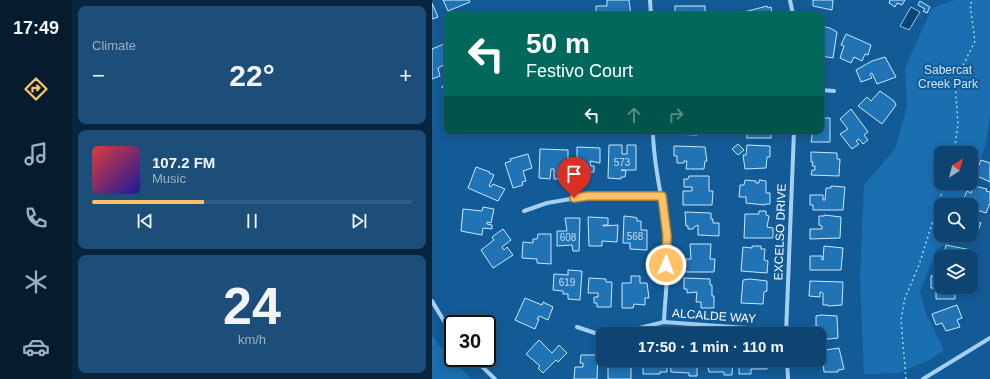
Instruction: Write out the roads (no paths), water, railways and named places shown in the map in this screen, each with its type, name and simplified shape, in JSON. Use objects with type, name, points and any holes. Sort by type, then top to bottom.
[{"type":"street","points":[[650,0],[651,12]]},
{"type":"street","points":[[790,0],[792,12]]},
{"type":"street","points":[[824,90],[834,91]]},
{"type":"street","points":[[653,134],[653,156],[662,196],[667,236],[664,322]]},
{"type":"street","name":"EXCELSO DRIVE","points":[[786,327],[794,134]]},
{"type":"street","points":[[524,212],[547,203],[588,196],[662,196]]},
{"type":"street","points":[[432,301],[444,321]]},
{"type":"street","name":"ALCALDE WAY","points":[[577,327],[595,333],[615,334],[664,322],[725,327]]},
{"type":"street","points":[[923,379],[990,338]]},
{"type":"street","points":[[482,367],[495,379]]},
{"type":"street","points":[[787,367],[788,379]]},
{"type":"park label","name":"Sabercat Creek Park","points":[[948,77]]}]
